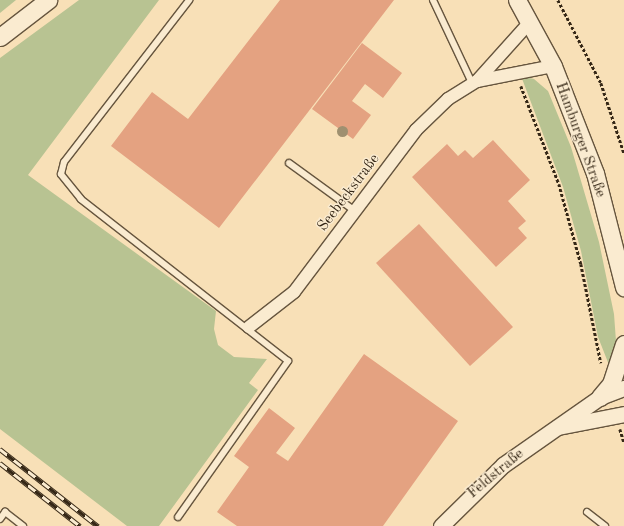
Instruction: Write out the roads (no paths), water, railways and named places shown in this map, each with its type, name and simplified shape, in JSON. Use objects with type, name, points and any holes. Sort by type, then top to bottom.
[{"type":"main road","points":[[0,37],[48,0]]},
{"type":"main road","name":"Hamburger Straße","points":[[517,0],[553,66],[595,173],[624,287]]},
{"type":"main road","points":[[600,396],[611,384],[624,344]]},
{"type":"street","name":"Seebeckstraße","points":[[249,327],[294,292],[416,130],[448,99],[474,82],[530,22]]},
{"type":"street","name":"Seebeckstraße","points":[[474,82],[553,66]]},
{"type":"street","name":"Feldstraße","points":[[441,526],[503,464],[600,396],[624,388]]},
{"type":"street","name":"Feldstraße","points":[[557,427],[621,418]]},
{"type":"lane","points":[[178,517],[288,361],[249,327],[81,199],[61,174],[64,162],[190,0]]},
{"type":"lane","points":[[433,0],[474,82]]},
{"type":"lane","points":[[289,163],[355,211]]},
{"type":"lane","points":[[0,518],[5,512],[22,526]]},
{"type":"lane","points":[[587,512],[605,526]]},
{"type":"railway","points":[[0,449],[98,526]]},
{"type":"railway","points":[[0,463],[80,526]]}]
